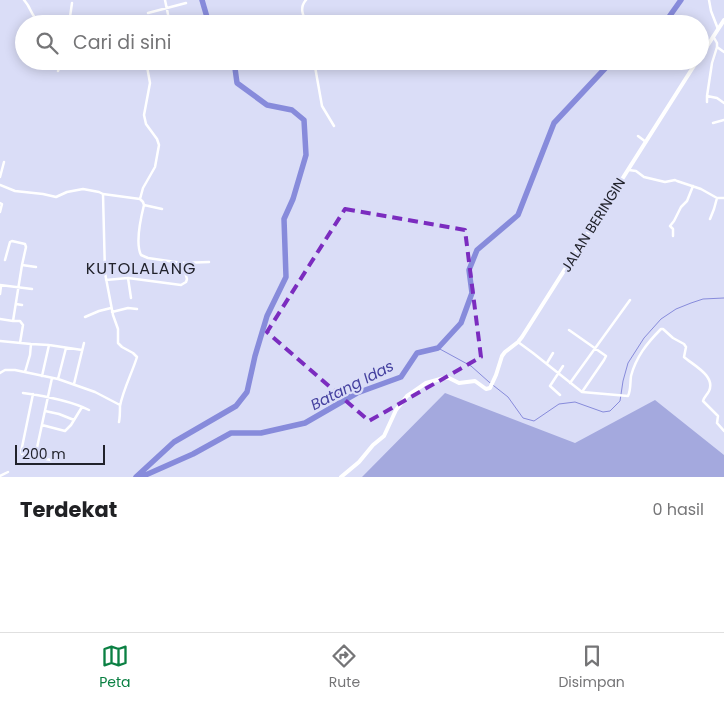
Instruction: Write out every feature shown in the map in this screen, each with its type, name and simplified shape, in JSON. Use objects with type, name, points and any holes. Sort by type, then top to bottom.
[{"type":"street","points":[[24,0],[30,7],[32,15]]},
{"type":"street","points":[[165,0],[168,15]]},
{"type":"street","points":[[303,15],[302,4],[306,0]]},
{"type":"street","points":[[709,0],[718,29]]},
{"type":"street","points":[[70,15],[72,3]]},
{"type":"street","points":[[148,13],[186,3]]},
{"type":"street","points":[[709,42],[724,20]]},
{"type":"street","points":[[707,102],[712,63],[717,48],[717,43],[713,36]]},
{"type":"street","points":[[717,48],[724,52]]},
{"type":"street","points":[[140,199],[143,188],[155,167],[159,145],[158,139],[146,124],[144,115],[150,83],[148,70]]},
{"type":"street","points":[[316,70],[322,106],[334,126]]},
{"type":"street","name":"JALAN BERINGIN","points":[[341,477],[361,460],[387,433],[396,410],[403,401],[426,383],[446,378],[459,383],[476,381],[486,389],[490,388],[502,356],[518,342],[691,70]]},
{"type":"street","points":[[707,96],[717,98],[724,103]]},
{"type":"street","points":[[713,123],[724,120]]},
{"type":"street","points":[[638,136],[646,142]]},
{"type":"street","points":[[0,177],[4,162]]},
{"type":"street","points":[[627,170],[636,170],[644,177],[667,182],[675,180],[693,186],[716,198],[724,198]]},
{"type":"street","points":[[673,236],[673,229],[670,226],[681,207],[689,198],[693,186]]},
{"type":"street","points":[[0,187],[23,193],[56,197],[67,192],[83,189],[140,199],[144,206],[140,223],[138,249],[141,255],[148,258],[182,263],[209,262]]},
{"type":"street","points":[[103,194],[106,280],[118,329],[118,343],[137,357],[120,405],[119,422]]},
{"type":"street","points":[[710,218],[716,198]]},
{"type":"street","points":[[0,203],[2,205],[0,212]]},
{"type":"street","points":[[144,206],[162,210]]},
{"type":"street","points":[[5,260],[12,240],[24,244],[26,247],[13,321]]},
{"type":"street","points":[[106,280],[128,278],[181,285],[187,279],[182,263]]},
{"type":"street","points":[[22,265],[36,267]]},
{"type":"street","points":[[128,278],[131,298]]},
{"type":"street","points":[[0,294],[1,285],[32,289]]},
{"type":"street","points":[[570,383],[630,300]]},
{"type":"street","points":[[16,304],[22,305]]},
{"type":"street","points":[[85,317],[99,311],[136,309]]},
{"type":"street","points":[[0,319],[20,322],[23,325],[20,343]]},
{"type":"street","points":[[518,342],[582,392],[628,396],[630,394],[630,381],[638,358],[647,343],[663,329],[673,338],[684,344],[686,347],[684,357],[700,369],[708,378],[710,389],[703,399],[703,403],[717,415],[718,425],[724,431]]},
{"type":"street","points":[[569,330],[606,357],[582,392]]},
{"type":"street","points":[[0,341],[82,350]]},
{"type":"street","points":[[74,384],[84,342]]},
{"type":"street","points":[[25,372],[31,344]]},
{"type":"street","points":[[42,376],[49,345]]},
{"type":"street","points":[[58,379],[66,348]]},
{"type":"street","points":[[547,364],[553,353]]},
{"type":"street","points":[[560,395],[550,386],[563,366]]},
{"type":"street","points":[[0,373],[9,370],[58,379],[95,392],[120,405]]},
{"type":"street","points":[[35,456],[52,378]]},
{"type":"street","points":[[23,393],[57,399],[82,406],[89,410]]},
{"type":"street","points":[[33,394],[21,452],[22,454],[51,460]]},
{"type":"street","points":[[42,425],[65,430],[74,420],[82,406]]},
{"type":"street","points":[[45,411],[74,420]]},
{"type":"street","points":[[0,476],[8,472]]},
{"type":"highlighted area","points":[[345,209],[465,230],[481,357],[369,421],[267,332]]},
{"type":"shaded area","points":[[445,393],[575,443],[655,400],[724,455],[724,477],[362,477]]},
{"type":"waterway","points":[[202,0],[206,15]]},
{"type":"waterway","name":"Batang Idas","points":[[670,15],[681,0]]},
{"type":"waterway","points":[[136,477],[174,442],[236,406],[247,392],[267,316],[286,277],[284,219],[293,199],[306,155],[304,120],[292,110],[267,105],[237,83],[235,70]]},
{"type":"waterway","name":"Batang Idas","points":[[141,477],[193,454],[231,433],[261,433],[305,423],[357,393],[401,377],[417,353],[438,348],[461,323],[472,293],[469,270],[477,250],[518,215],[554,123],[604,70]]},
{"type":"waterway","points":[[438,348],[471,366],[508,397],[523,418],[534,421],[559,404],[575,402],[603,412],[610,411],[620,401],[628,363],[644,338],[661,319],[676,309],[691,303],[703,299],[724,298]]},
{"type":"district","name":"KUTOLALANG","points":[[141,268]]}]
